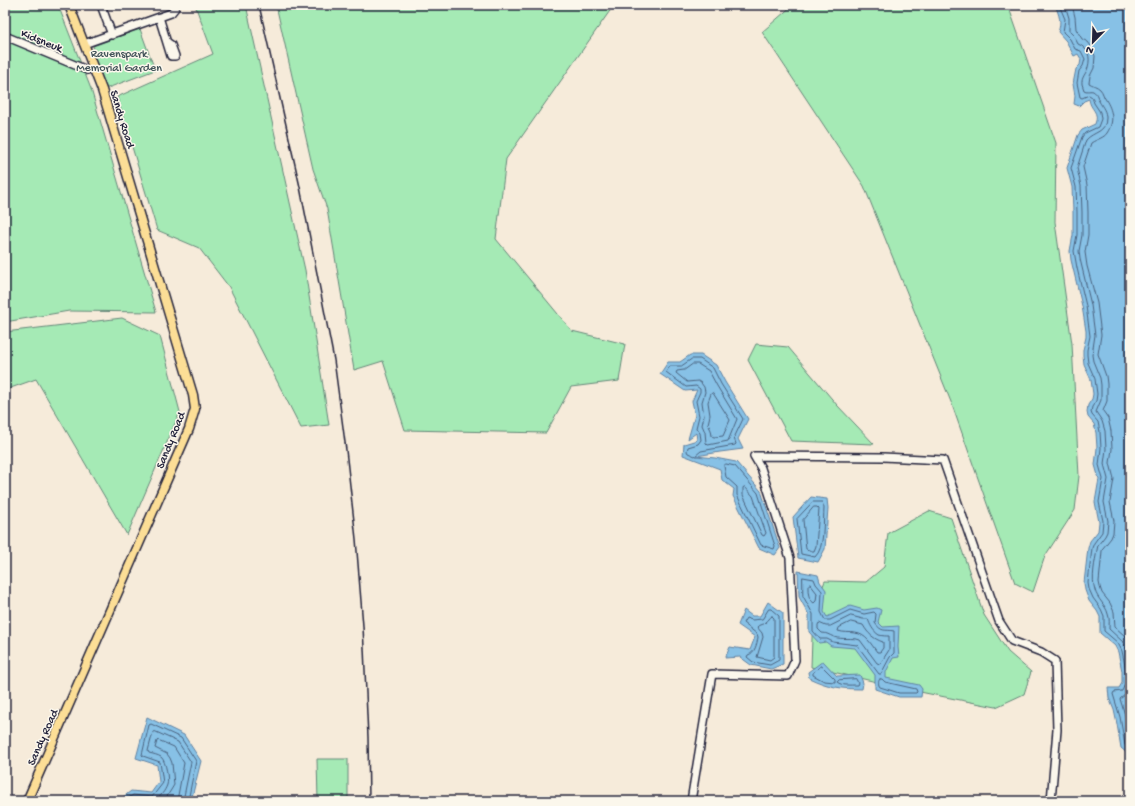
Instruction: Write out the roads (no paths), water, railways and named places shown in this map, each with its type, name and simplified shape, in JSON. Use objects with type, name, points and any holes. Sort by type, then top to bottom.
[{"type":"main road","name":"Sandy Road","points":[[26,801],[189,429],[195,409],[193,395],[102,90],[69,5]]},
{"type":"street","points":[[101,5],[112,35]]},
{"type":"street","points":[[84,44],[112,35],[171,12],[175,8],[175,5]]},
{"type":"street","points":[[158,16],[168,43]]},
{"type":"street","name":"Kidsneuk","points":[[5,36],[86,70],[94,68]]},
{"type":"street","points":[[691,801],[712,674],[788,676],[795,660],[790,558],[761,468],[754,456],[880,457],[942,460],[999,621],[1012,641],[1041,652],[1055,661],[1057,730],[1051,801]]},
{"type":"water","points":[[1055,5],[1130,5],[1130,752],[1128,754],[1121,748],[1114,710],[1109,698],[1108,688],[1119,688],[1122,683],[1122,671],[1118,652],[1115,646],[1100,633],[1100,617],[1089,601],[1084,583],[1088,548],[1090,541],[1098,531],[1099,522],[1095,502],[1099,479],[1095,465],[1097,448],[1096,433],[1094,424],[1088,417],[1087,412],[1088,405],[1093,394],[1091,380],[1084,364],[1083,355],[1086,331],[1070,251],[1073,235],[1073,212],[1072,187],[1067,168],[1078,135],[1082,130],[1095,124],[1096,113],[1091,106],[1089,99],[1084,101],[1079,106],[1074,104],[1075,96],[1073,84],[1076,69],[1080,65],[1081,59],[1078,54],[1074,56],[1066,41],[1058,32],[1060,22]]},
{"type":"water","points":[[690,355],[701,355],[716,365],[748,419],[738,439],[743,449],[696,456],[736,462],[761,491],[780,548],[775,555],[759,548],[733,496],[734,489],[722,480],[720,469],[683,455],[684,444],[697,440],[696,433],[688,439],[695,415],[692,401],[697,390],[685,391],[660,374],[668,362],[680,362]]},
{"type":"water","points":[[811,497],[827,499],[828,508],[825,549],[818,562],[798,558],[793,517]]},
{"type":"water","points":[[798,571],[818,575],[820,582],[826,590],[824,612],[827,617],[850,606],[864,610],[877,608],[881,610],[878,622],[883,627],[899,626],[899,657],[893,658],[886,672],[886,678],[919,685],[922,689],[921,697],[899,697],[875,689],[875,675],[855,648],[831,646],[826,642],[819,643],[809,632],[809,615],[799,597]]},
{"type":"water","points":[[768,602],[783,613],[783,664],[771,669],[751,665],[740,657],[725,658],[730,647],[750,650],[755,637],[738,625],[744,610],[752,616],[760,616]]},
{"type":"water","points":[[823,661],[837,676],[860,675],[863,683],[862,689],[835,687],[822,684],[809,678],[808,672]]},
{"type":"water","points":[[147,717],[184,735],[201,761],[191,801],[118,801],[131,791],[151,793],[159,782],[157,765],[136,758]]},
{"type":"railway","points":[[259,5],[300,187],[334,360],[356,539],[363,626],[369,801]]},
{"type":"park label","name":"Ravenspark Memorial Garden","points":[[119,60]]}]
